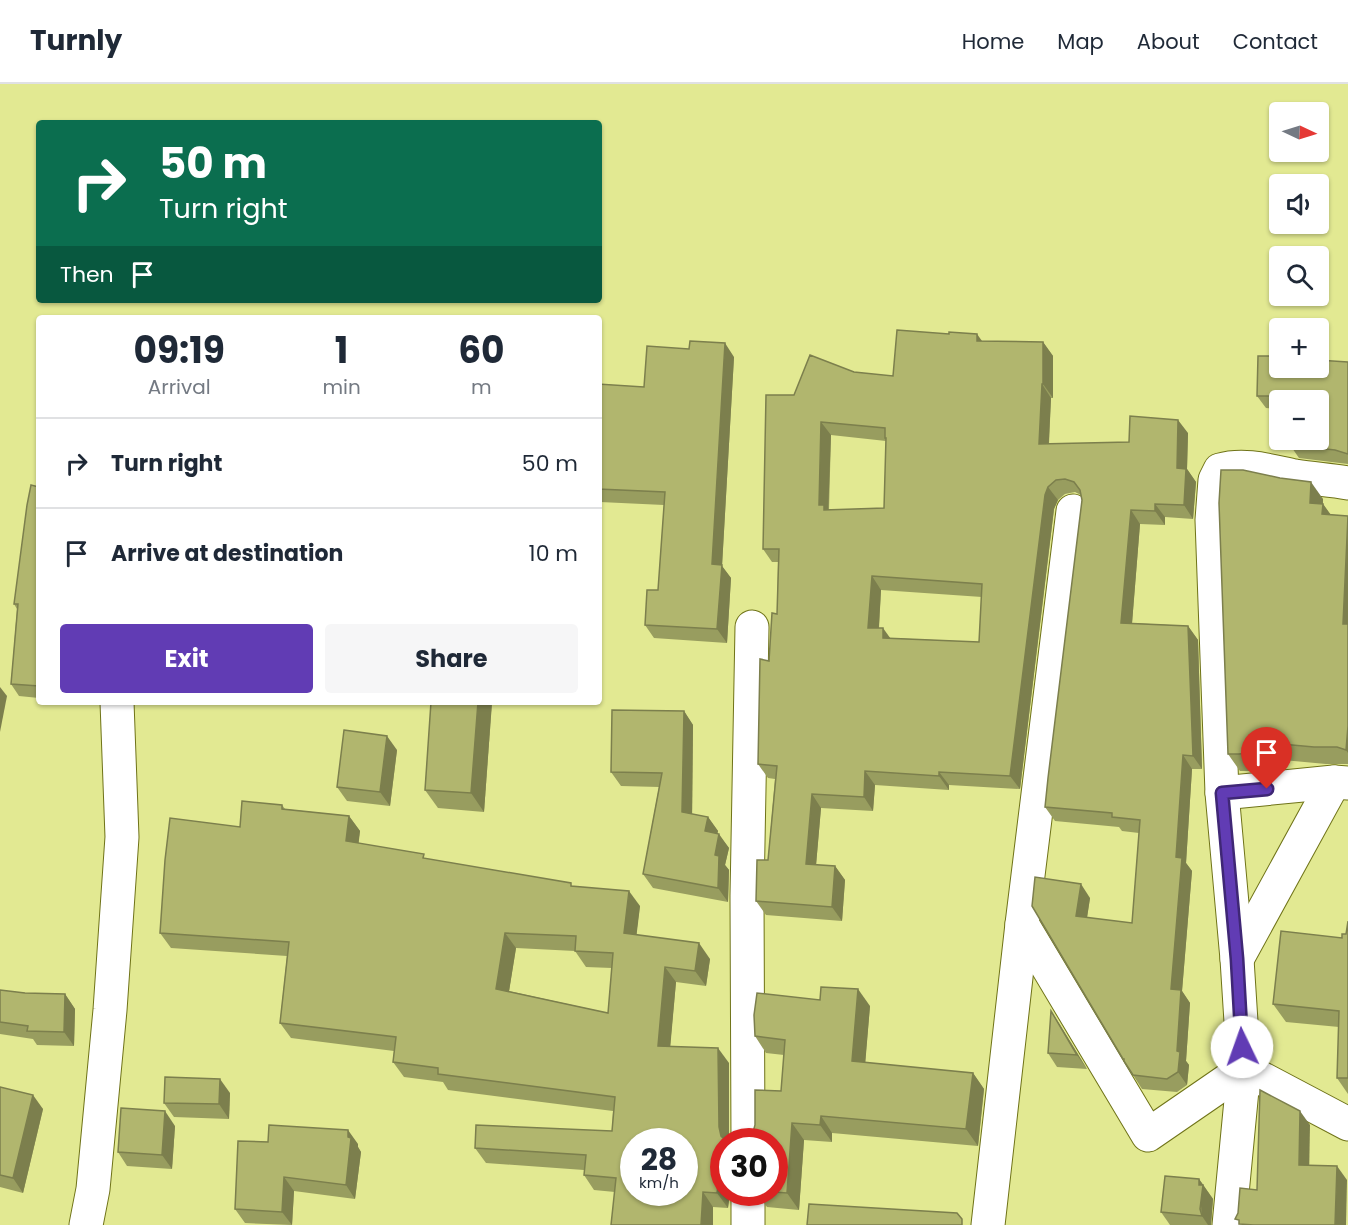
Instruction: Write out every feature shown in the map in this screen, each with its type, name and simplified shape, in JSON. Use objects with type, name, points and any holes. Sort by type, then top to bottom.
[{"type":"street","points":[[1229,1225],[1244,1069],[1222,793],[1212,520],[1215,480],[1220,470],[1233,466],[1348,483]]},
{"type":"street","points":[[988,1225],[1022,924],[1073,511]]},
{"type":"street","points":[[748,1128],[747,896],[752,627]]},
{"type":"street","points":[[86,1225],[93,1189],[111,1010],[122,837],[117,705]]},
{"type":"street","points":[[1222,793],[1341,782]]},
{"type":"street","points":[[1237,959],[1341,782]]},
{"type":"street","points":[[1022,924],[1148,1135],[1244,1069]]},
{"type":"street","points":[[1244,1069],[1348,1125]]},
{"type":"street","points":[[748,1206],[748,1225]]},
{"type":"building","points":[[897,330],[977,334],[977,341],[1043,342],[1039,444],[1129,442],[1130,416],[1178,420],[1177,468],[1186,469],[1184,505],[1155,504],[1155,511],[1131,510],[1121,623],[1188,626],[1193,756],[1183,755],[1176,857],[1182,858],[1171,989],[1181,990],[1177,1051],[1180,1052],[1178,1072],[1167,1079],[1133,1075],[1032,906],[1035,877],[1081,884],[1076,916],[1132,923],[1140,820],[1112,817],[1112,813],[1045,807],[1082,500],[1080,490],[1074,482],[1065,479],[1056,480],[1048,487],[1045,495],[1010,776],[939,772],[939,776],[865,771],[864,797],[812,794],[806,864],[835,866],[832,907],[756,901],[757,860],[768,860],[777,766],[758,764],[760,659],[769,661],[772,613],[777,614],[779,549],[763,549],[766,395],[794,395],[810,355],[854,372],[893,376]],"holes":[[[821,422],[885,428],[884,508],[824,510],[824,505],[819,505]],[[872,576],[982,584],[979,642],[883,638],[883,628],[868,628]]]},
{"type":"building","points":[[690,341],[725,343],[712,564],[722,565],[717,629],[645,625],[647,590],[658,590],[665,492],[602,489],[602,384],[644,387],[647,346],[689,349]]},
{"type":"building","points":[[1258,356],[1269,356],[1269,378],[1329,378],[1329,361],[1348,362],[1348,454],[1329,449],[1329,390],[1269,390],[1269,396],[1257,396]]},
{"type":"building","points":[[1221,470],[1243,470],[1311,482],[1310,503],[1323,504],[1322,514],[1348,516],[1343,624],[1348,624],[1346,750],[1337,747],[1271,743],[1270,751],[1228,754],[1219,503]]},
{"type":"building","points":[[31,485],[36,486],[36,686],[11,684],[18,604],[14,604]]},
{"type":"building","points":[[431,705],[478,705],[471,793],[425,790]]},
{"type":"building","points":[[612,710],[684,711],[682,812],[708,817],[705,831],[719,834],[715,855],[719,856],[718,888],[643,874],[662,773],[611,772]]},
{"type":"building","points":[[344,730],[387,736],[380,792],[337,787]]},
{"type":"building","points":[[242,801],[282,805],[282,809],[349,816],[346,841],[424,854],[423,858],[571,883],[571,886],[629,891],[624,933],[699,943],[695,971],[665,967],[658,1046],[718,1048],[719,1128],[710,1128],[710,1192],[703,1192],[701,1225],[611,1225],[616,1178],[584,1175],[586,1155],[475,1148],[476,1125],[612,1131],[615,1097],[438,1074],[438,1068],[393,1062],[396,1037],[280,1023],[289,942],[160,933],[170,818],[240,827]],"holes":[[[505,933],[576,936],[575,951],[613,953],[608,1013],[496,989]]]},
{"type":"building","points":[[1348,921],[1348,1078],[1337,1078],[1339,1011],[1273,1004],[1281,931],[1342,938],[1342,934],[1346,934]]},
{"type":"building","points":[[821,987],[858,989],[852,1061],[973,1073],[966,1129],[821,1116],[820,1125],[792,1123],[788,1179],[788,1128],[754,1128],[755,1090],[781,1091],[785,1040],[755,1036],[754,1015],[757,993],[820,1000]]},
{"type":"building","points":[[0,990],[65,994],[64,1032],[27,1031],[28,1026],[0,1022]]},
{"type":"building","points":[[1051,1011],[1077,1055],[1048,1053]]},
{"type":"building","points":[[165,1077],[220,1079],[219,1104],[164,1103]]},
{"type":"building","points":[[0,1087],[33,1095],[13,1178],[0,1175]]},
{"type":"building","points":[[1260,1090],[1300,1111],[1299,1165],[1337,1166],[1335,1225],[1254,1225],[1239,1224],[1239,1220],[1235,1219],[1238,1213],[1240,1188],[1257,1190]]},
{"type":"building","points":[[121,1108],[165,1111],[162,1155],[118,1152]]},
{"type":"building","points":[[269,1125],[348,1130],[348,1137],[351,1138],[346,1185],[284,1177],[282,1212],[235,1209],[238,1141],[268,1142]]},
{"type":"building","points":[[1165,1176],[1199,1179],[1199,1185],[1203,1185],[1200,1209],[1202,1216],[1161,1212]]},
{"type":"building","points":[[809,1204],[957,1213],[962,1219],[962,1225],[807,1225]]},
{"type":"route","points":[[1242,1047],[1237,959],[1222,793],[1267,789]]}]
